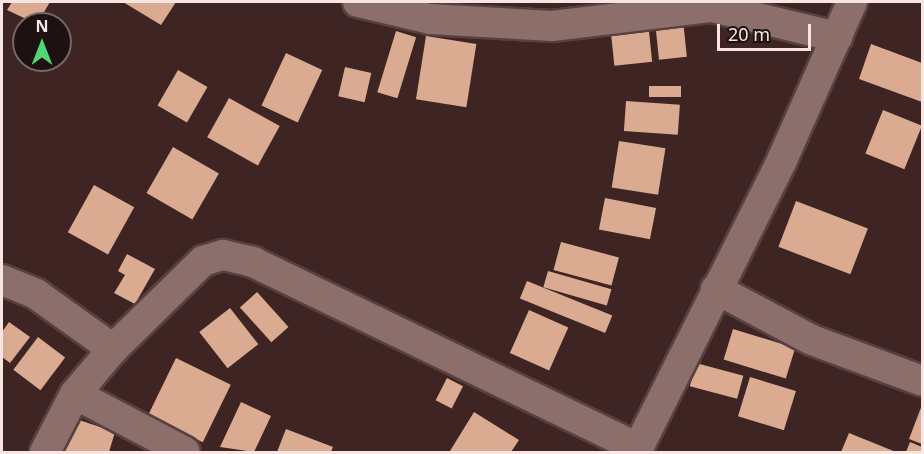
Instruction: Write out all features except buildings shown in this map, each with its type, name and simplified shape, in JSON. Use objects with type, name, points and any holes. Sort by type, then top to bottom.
[{"type":"street","points":[[358,2],[430,19],[552,26],[712,7],[837,37]]},
{"type":"street","points":[[45,453],[75,394],[113,349],[203,261],[223,255],[254,262],[338,301],[637,450],[852,2]]},
{"type":"street","points":[[2,280],[36,294],[113,349]]},
{"type":"street","points":[[716,289],[812,340],[922,381]]},
{"type":"street","points":[[75,394],[185,453]]}]
